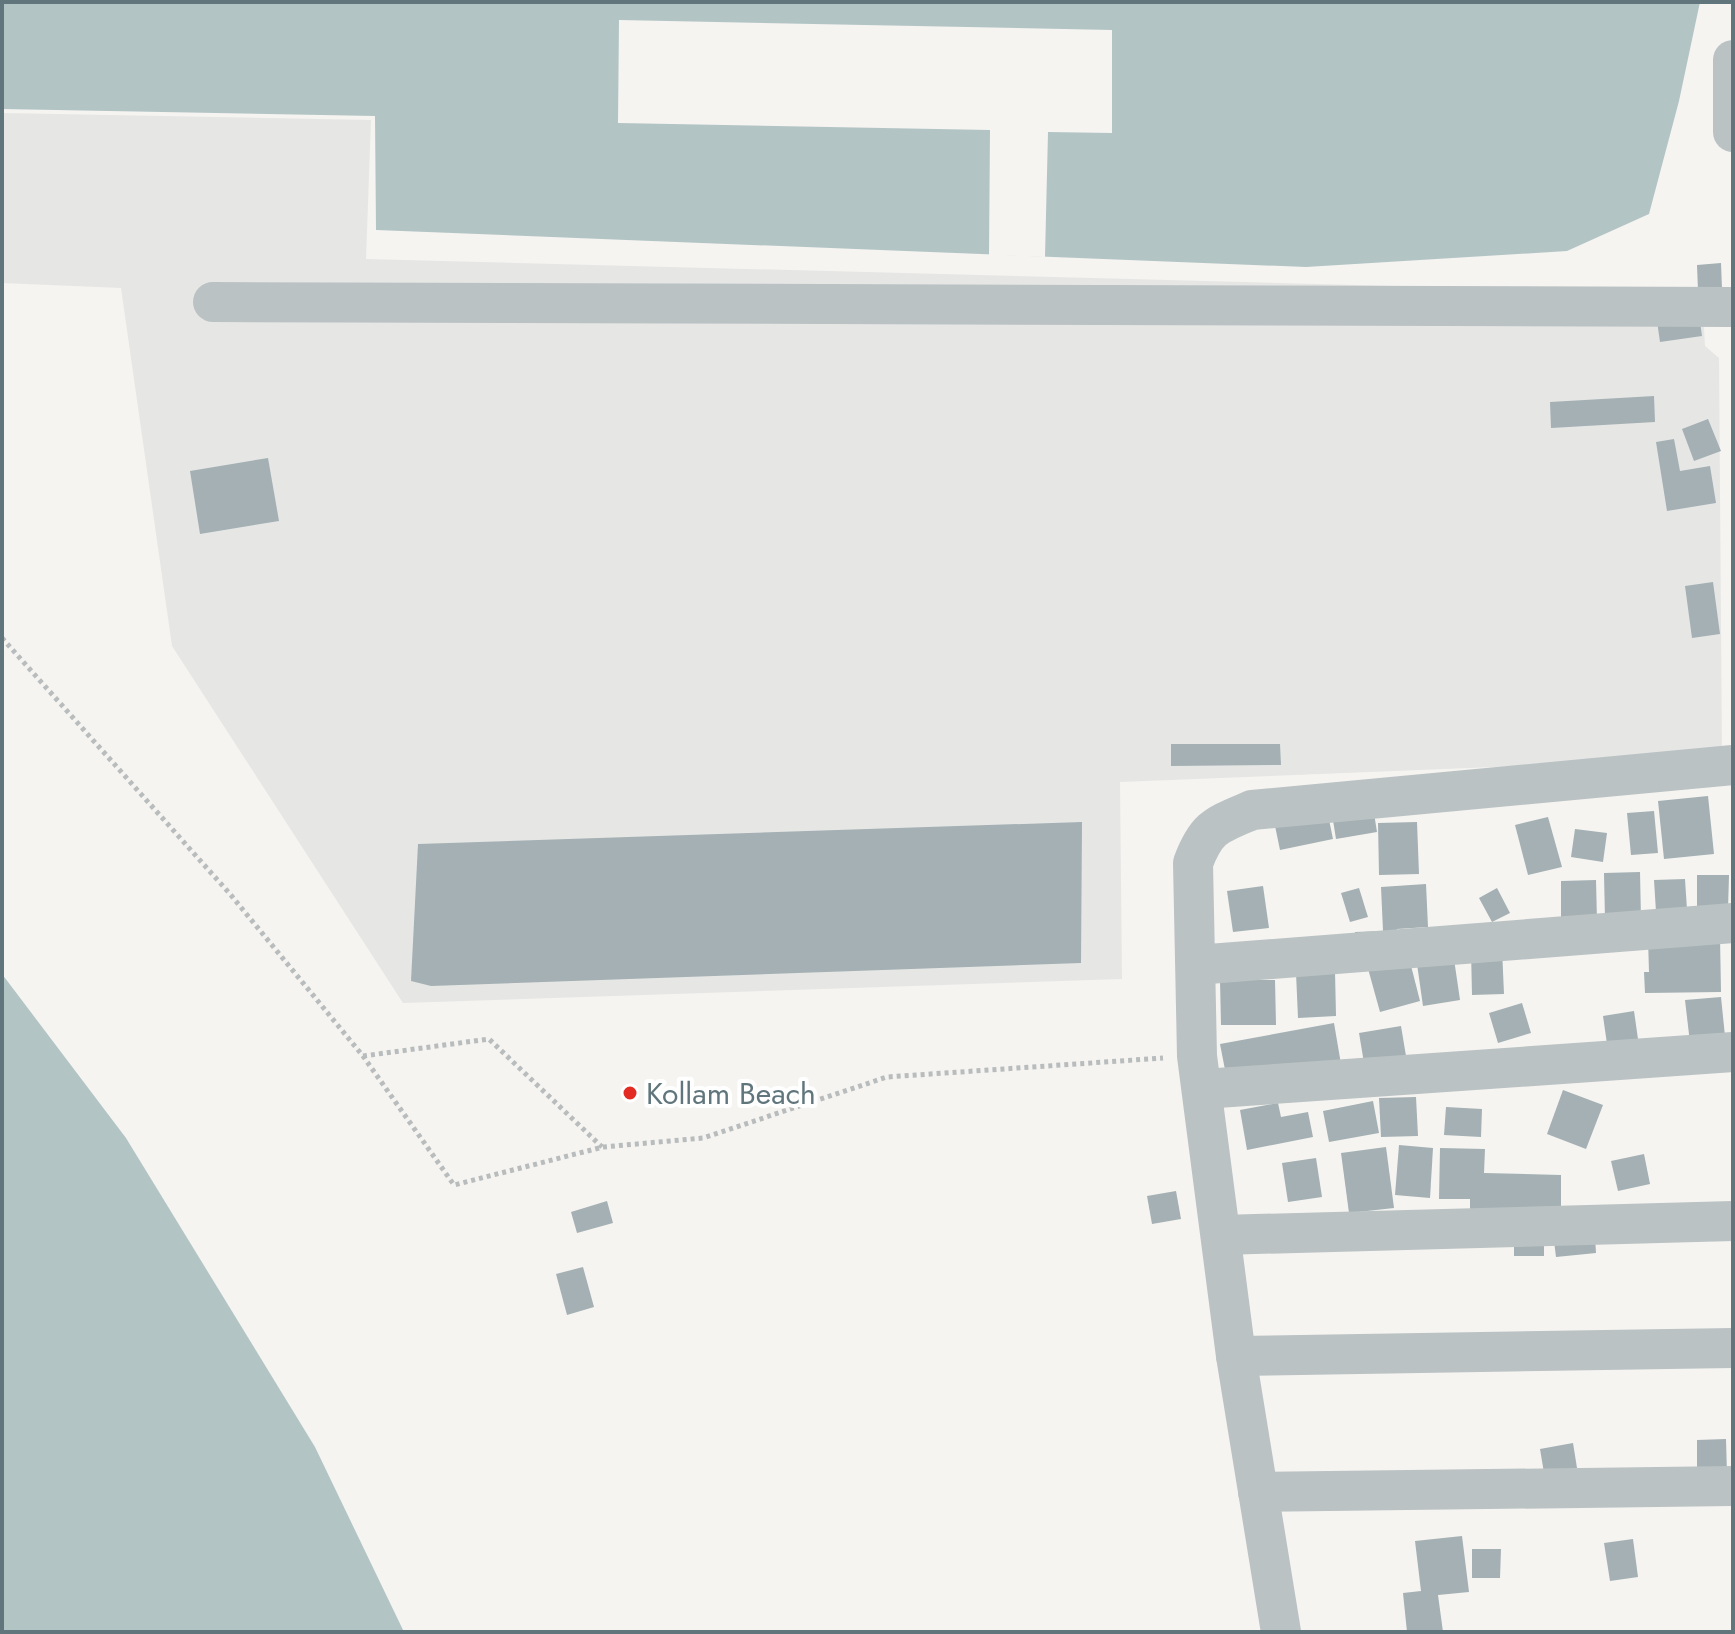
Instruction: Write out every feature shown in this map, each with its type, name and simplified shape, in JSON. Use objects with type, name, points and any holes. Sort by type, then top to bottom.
[{"type":"street","points":[[1733,60],[1733,132]]},
{"type":"street","points":[[213,302],[1733,307]]},
{"type":"street","points":[[1281,1632],[1236,1356],[1200,1072],[1193,863],[1202,840],[1216,826],[1252,810],[1733,765]]},
{"type":"street","points":[[1196,965],[1733,923]]},
{"type":"street","points":[[1200,1072],[1733,1052]]},
{"type":"street","points":[[1221,1235],[1733,1221]]},
{"type":"street","points":[[1236,1356],[1733,1348]]},
{"type":"street","points":[[1258,1492],[1733,1486]]},
{"type":"path","points":[[2,638],[230,894],[363,1056],[454,1185],[603,1147],[703,1138],[887,1077],[1200,1072]]},
{"type":"path","points":[[363,1056],[489,1039],[603,1147]]},
{"type":"shaded area","points":[[2,2],[1700,2],[1679,101],[1649,214],[1567,251],[1306,267],[376,230],[375,116],[2,109]]},
{"type":"shaded area","points":[[2,113],[371,120],[366,259],[1702,294],[1705,346],[1719,358],[1722,758],[1120,782],[1122,979],[403,1003],[172,646],[121,288],[2,283]]},
{"type":"shaded area","points":[[2,974],[126,1138],[315,1447],[404,1632],[2,1632]]},
{"type":"pier","points":[[619,20],[1112,30],[1112,133],[1048,132],[1045,257],[989,255],[990,130],[618,123]]},
{"type":"building","points":[[1721,263],[1722,289],[1698,291],[1697,265]]},
{"type":"building","points":[[1699,315],[1702,336],[1660,342],[1657,321]]},
{"type":"building","points":[[1654,396],[1655,422],[1551,428],[1550,402]]},
{"type":"building","points":[[1708,419],[1721,451],[1694,461],[1682,429]]},
{"type":"building","points":[[1674,439],[1680,471],[1710,466],[1716,503],[1667,511],[1656,442]]},
{"type":"building","points":[[268,458],[279,521],[200,534],[190,471]]},
{"type":"building","points":[[1713,582],[1720,634],[1692,638],[1685,586]]},
{"type":"building","points":[[1171,744],[1280,744],[1281,765],[1171,766]]},
{"type":"building","points":[[1708,796],[1714,854],[1664,859],[1658,801]]},
{"type":"building","points":[[1373,807],[1377,832],[1336,839],[1332,814]]},
{"type":"building","points":[[1327,810],[1333,839],[1280,850],[1274,821]]},
{"type":"building","points":[[1654,811],[1658,853],[1631,855],[1627,813]]},
{"type":"building","points":[[1548,817],[1562,867],[1528,875],[1515,825]]},
{"type":"building","points":[[1082,822],[1081,963],[431,986],[411,981],[418,844]]},
{"type":"building","points":[[1417,822],[1419,874],[1379,875],[1378,823]]},
{"type":"building","points":[[1575,829],[1607,833],[1603,862],[1571,857]]},
{"type":"building","points":[[1640,872],[1641,920],[1605,920],[1604,873]]},
{"type":"building","points":[[1697,875],[1729,875],[1728,910],[1697,909]]},
{"type":"building","points":[[1685,879],[1687,910],[1656,912],[1654,880]]},
{"type":"building","points":[[1596,880],[1597,921],[1561,921],[1561,881]]},
{"type":"building","points":[[1426,884],[1428,927],[1397,929],[1398,951],[1356,953],[1355,932],[1383,931],[1381,887]]},
{"type":"building","points":[[1263,886],[1269,928],[1233,932],[1227,891]]},
{"type":"building","points":[[1359,888],[1368,917],[1350,922],[1341,893]]},
{"type":"building","points":[[1497,888],[1510,913],[1492,922],[1479,898]]},
{"type":"building","points":[[1720,937],[1721,992],[1645,993],[1644,972],[1649,972],[1648,939]]},
{"type":"building","points":[[1502,949],[1504,994],[1472,995],[1471,951]]},
{"type":"building","points":[[1408,954],[1420,1001],[1380,1012],[1367,965]]},
{"type":"building","points":[[1454,959],[1460,1000],[1423,1006],[1417,964]]},
{"type":"building","points":[[1335,972],[1336,1016],[1298,1018],[1296,973]]},
{"type":"building","points":[[1220,980],[1275,980],[1276,1025],[1221,1025]]},
{"type":"building","points":[[1721,997],[1727,1056],[1692,1060],[1685,1000]]},
{"type":"building","points":[[1522,1003],[1531,1033],[1498,1043],[1489,1013]]},
{"type":"building","points":[[1634,1011],[1639,1046],[1608,1051],[1603,1016]]},
{"type":"building","points":[[1334,1023],[1342,1070],[1227,1080],[1220,1044]]},
{"type":"building","points":[[1401,1026],[1407,1062],[1365,1069],[1359,1033]]},
{"type":"building","points":[[1563,1090],[1603,1105],[1586,1149],[1547,1134]]},
{"type":"building","points":[[1416,1097],[1418,1136],[1381,1137],[1379,1098]]},
{"type":"building","points":[[1373,1101],[1379,1133],[1329,1142],[1323,1111]]},
{"type":"building","points":[[1278,1103],[1281,1117],[1308,1112],[1313,1137],[1247,1150],[1240,1110]]},
{"type":"building","points":[[1446,1107],[1482,1109],[1481,1137],[1444,1135]]},
{"type":"building","points":[[1399,1145],[1433,1148],[1430,1198],[1395,1195]]},
{"type":"building","points":[[1386,1147],[1394,1208],[1349,1213],[1341,1153]]},
{"type":"building","points":[[1440,1148],[1485,1149],[1484,1173],[1561,1175],[1561,1211],[1470,1209],[1470,1199],[1439,1199]]},
{"type":"building","points":[[1644,1154],[1650,1184],[1618,1191],[1611,1161]]},
{"type":"building","points":[[1316,1158],[1322,1197],[1288,1202],[1282,1163]]},
{"type":"building","points":[[1176,1191],[1181,1219],[1152,1224],[1147,1196]]},
{"type":"building","points":[[607,1201],[613,1223],[577,1233],[571,1212]]},
{"type":"building","points":[[1595,1237],[1596,1253],[1556,1257],[1554,1241]]},
{"type":"building","points":[[1514,1241],[1544,1241],[1544,1256],[1514,1256]]},
{"type":"building","points":[[583,1267],[594,1307],[567,1315],[556,1274]]},
{"type":"building","points":[[1726,1439],[1727,1475],[1697,1475],[1697,1440]]},
{"type":"building","points":[[1573,1443],[1577,1468],[1544,1473],[1540,1449]]},
{"type":"building","points":[[1462,1536],[1469,1592],[1438,1595],[1443,1632],[1407,1632],[1403,1593],[1421,1591],[1415,1541]]},
{"type":"building","points":[[1633,1539],[1638,1577],[1610,1581],[1604,1543]]},
{"type":"building","points":[[1472,1549],[1501,1549],[1500,1578],[1472,1578]]},
{"type":"place","name":"Kollam Beach","points":[[630,1093]]}]
